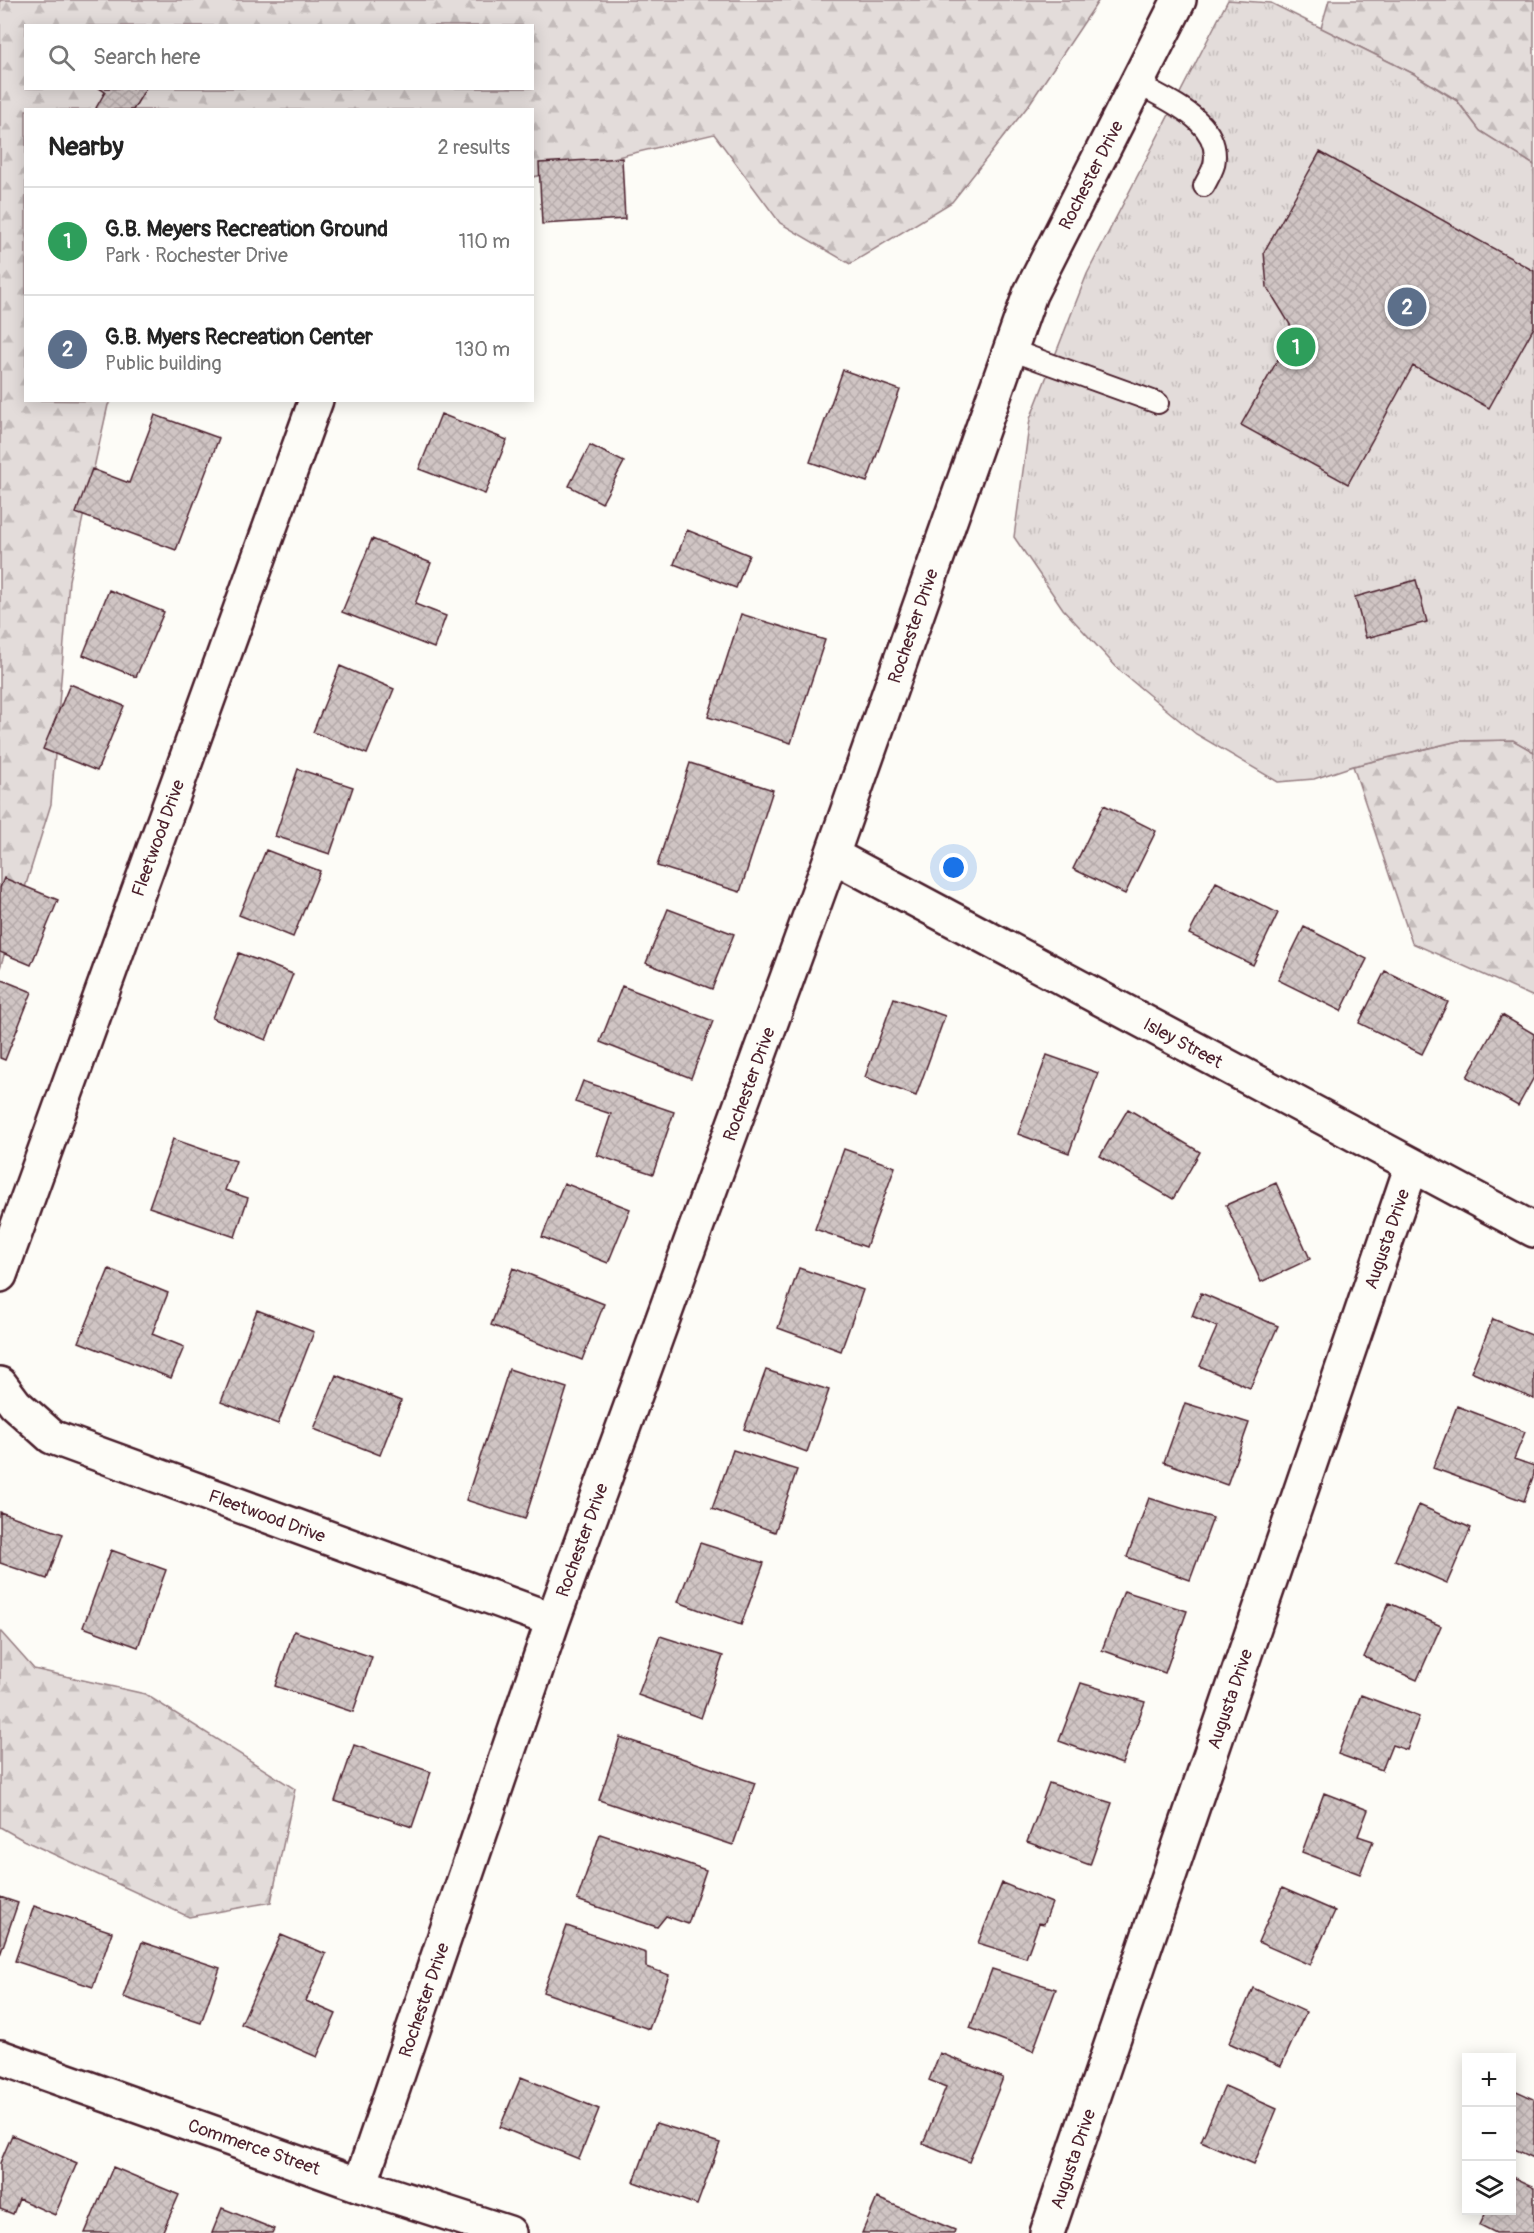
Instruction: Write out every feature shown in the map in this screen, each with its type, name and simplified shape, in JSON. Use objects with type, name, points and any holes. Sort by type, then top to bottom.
[{"type":"street","name":"Rochester Drive","points":[[360,2185],[553,1620],[832,855],[1030,294],[1179,0]]},
{"type":"street","name":"Fleetwood Drive","points":[[0,1275],[314,402]]},
{"type":"street","name":"Isley Street","points":[[832,855],[1534,1230]]},
{"type":"street","name":"Augusta Drive","points":[[1047,2233],[1412,1165]]},
{"type":"street","name":"Fleetwood Drive","points":[[0,1384],[15,1404],[52,1437],[553,1620]]},
{"type":"street","name":"Commerce Street","points":[[0,2057],[360,2185],[509,2233]]},
{"type":"lane","points":[[1137,83],[1198,120],[1212,138],[1214,165],[1203,186]]},
{"type":"lane","points":[[1011,350],[1158,403]]},
{"type":"green space","points":[[0,0],[1099,0],[1028,106],[952,202],[850,264],[780,223],[714,134],[534,177],[534,108],[24,108],[24,402],[111,402],[108,405],[69,580],[51,804],[0,968]]},
{"type":"green space","points":[[1228,0],[1271,3],[1414,74],[1457,101],[1480,131],[1534,165],[1534,752],[1513,740],[1458,741],[1353,766],[1314,779],[1278,782],[1196,734],[1120,671],[1063,609],[1014,537],[1030,419],[1087,274]]},
{"type":"green space","points":[[1329,0],[1534,0],[1534,165],[1480,131],[1457,100],[1414,74],[1321,28]]},
{"type":"green space","points":[[1513,740],[1534,752],[1534,997],[1412,943],[1353,766],[1458,741]]},
{"type":"green space","points":[[0,1631],[34,1669],[145,1694],[295,1789],[271,1902],[189,1917],[23,1840],[0,1827]]},
{"type":"building","points":[[102,90],[145,90],[134,108],[96,108],[105,92]]},
{"type":"building","points":[[1320,152],[1534,271],[1534,327],[1489,408],[1413,366],[1348,484],[1241,425],[1294,331],[1267,287],[1264,252]]},
{"type":"building","points":[[622,158],[625,219],[542,224],[539,163]]},
{"type":"building","points":[[843,370],[900,390],[867,482],[810,462]]},
{"type":"building","points":[[441,414],[507,440],[485,494],[419,469]]},
{"type":"building","points":[[155,415],[219,438],[176,550],[76,513],[92,469],[129,483]]},
{"type":"building","points":[[590,445],[624,462],[602,503],[569,486]]},
{"type":"building","points":[[687,530],[749,555],[736,588],[674,564]]},
{"type":"building","points":[[372,539],[431,563],[415,604],[446,616],[434,648],[342,612]]},
{"type":"building","points":[[1416,580],[1427,622],[1366,638],[1355,597]]},
{"type":"building","points":[[109,590],[164,612],[136,677],[83,655]]},
{"type":"building","points":[[741,614],[825,640],[791,743],[708,717]]},
{"type":"building","points":[[340,666],[394,689],[367,754],[313,732]]},
{"type":"building","points":[[70,684],[124,706],[97,771],[43,749]]},
{"type":"building","points":[[690,763],[773,790],[740,892],[657,866]]},
{"type":"building","points":[[298,769],[353,787],[330,854],[275,836]]},
{"type":"building","points":[[1104,805],[1156,831],[1125,894],[1073,869]]},
{"type":"building","points":[[266,850],[320,871],[293,937],[239,915]]},
{"type":"building","points":[[4,878],[58,900],[31,965],[0,952],[0,888]]},
{"type":"building","points":[[1216,882],[1278,913],[1253,965],[1189,934]]},
{"type":"building","points":[[668,909],[734,934],[712,989],[646,963]]},
{"type":"building","points":[[1304,927],[1367,959],[1341,1011],[1278,980]]},
{"type":"building","points":[[239,953],[293,974],[266,1040],[212,1018]]},
{"type":"building","points":[[1385,971],[1448,1002],[1422,1054],[1359,1023]]},
{"type":"building","points":[[0,979],[32,992],[5,1060],[0,1058]]},
{"type":"building","points":[[622,986],[713,1021],[691,1078],[600,1042]]},
{"type":"building","points":[[894,998],[945,1016],[916,1096],[865,1077]]},
{"type":"building","points":[[1502,1015],[1534,1034],[1534,1077],[1518,1106],[1467,1077]]},
{"type":"building","points":[[1047,1055],[1098,1073],[1069,1153],[1018,1134]]},
{"type":"building","points":[[583,1081],[674,1112],[653,1174],[597,1155],[611,1114],[575,1102]]},
{"type":"building","points":[[1128,1109],[1200,1152],[1173,1199],[1100,1156]]},
{"type":"building","points":[[173,1139],[236,1161],[225,1190],[248,1198],[235,1237],[149,1207]]},
{"type":"building","points":[[844,1149],[895,1167],[866,1247],[815,1229]]},
{"type":"building","points":[[564,1183],[630,1209],[608,1263],[542,1237]]},
{"type":"building","points":[[1276,1183],[1310,1259],[1261,1282],[1226,1205]]},
{"type":"building","points":[[513,1268],[604,1304],[582,1360],[491,1325]]},
{"type":"building","points":[[799,1268],[863,1290],[841,1351],[778,1328]]},
{"type":"building","points":[[109,1269],[168,1293],[152,1334],[184,1347],[171,1378],[79,1342]]},
{"type":"building","points":[[1201,1293],[1278,1326],[1250,1388],[1200,1366],[1217,1327],[1192,1316]]},
{"type":"building","points":[[257,1310],[314,1332],[278,1424],[221,1402]]},
{"type":"building","points":[[1493,1319],[1534,1336],[1534,1399],[1471,1372]]},
{"type":"building","points":[[509,1369],[567,1388],[525,1519],[466,1500]]},
{"type":"building","points":[[766,1370],[829,1390],[807,1452],[744,1429]]},
{"type":"building","points":[[336,1375],[401,1401],[380,1455],[314,1429]]},
{"type":"building","points":[[1185,1403],[1249,1423],[1227,1485],[1164,1462]]},
{"type":"building","points":[[1457,1406],[1525,1432],[1514,1459],[1534,1466],[1534,1474],[1524,1501],[1433,1468]]},
{"type":"building","points":[[733,1450],[797,1470],[775,1532],[712,1509]]},
{"type":"building","points":[[1149,1498],[1213,1518],[1190,1580],[1127,1557]]},
{"type":"building","points":[[1419,1505],[1471,1528],[1447,1583],[1395,1560]]},
{"type":"building","points":[[0,1512],[63,1534],[47,1579],[0,1563]]},
{"type":"building","points":[[700,1543],[764,1563],[741,1625],[678,1602]]},
{"type":"building","points":[[111,1550],[166,1570],[138,1647],[83,1627]]},
{"type":"building","points":[[1124,1591],[1187,1611],[1165,1673],[1102,1650]]},
{"type":"building","points":[[1389,1603],[1441,1626],[1417,1680],[1364,1657]]},
{"type":"building","points":[[294,1631],[372,1657],[353,1712],[275,1686]]},
{"type":"building","points":[[660,1636],[723,1656],[701,1718],[638,1695]]},
{"type":"building","points":[[1081,1683],[1145,1702],[1122,1764],[1059,1741]]},
{"type":"building","points":[[1361,1695],[1419,1717],[1407,1750],[1392,1745],[1382,1770],[1338,1754]]},
{"type":"building","points":[[620,1737],[755,1783],[733,1845],[599,1800]]},
{"type":"building","points":[[354,1745],[431,1772],[412,1827],[335,1801]]},
{"type":"building","points":[[1049,1783],[1112,1803],[1090,1865],[1027,1842]]},
{"type":"building","points":[[1324,1793],[1368,1810],[1358,1836],[1373,1841],[1360,1874],[1302,1852]]},
{"type":"building","points":[[600,1834],[706,1870],[688,1924],[666,1916],[657,1927],[577,1900]]},
{"type":"building","points":[[1002,1883],[1052,1903],[1044,1924],[1039,1923],[1026,1958],[978,1943]]},
{"type":"building","points":[[1282,1888],[1335,1911],[1310,1965],[1258,1942]]},
{"type":"building","points":[[0,1897],[18,1903],[0,1955]]},
{"type":"building","points":[[34,1906],[112,1932],[93,1987],[15,1961]]},
{"type":"building","points":[[567,1926],[646,1953],[646,1967],[669,1975],[649,2029],[543,1992]]},
{"type":"building","points":[[281,1935],[326,1954],[306,2001],[336,2014],[317,2057],[241,2024]]},
{"type":"building","points":[[142,1942],[220,1968],[201,2023],[123,1997]]},
{"type":"building","points":[[992,1969],[1056,1989],[1033,2051],[970,2028]]},
{"type":"building","points":[[1253,1988],[1306,2012],[1281,2066],[1229,2043]]},
{"type":"building","points":[[940,2053],[1003,2078],[969,2162],[923,2143],[946,2087],[929,2080]]},
{"type":"building","points":[[521,2077],[599,2109],[579,2159],[500,2127]]},
{"type":"building","points":[[1225,2086],[1277,2109],[1254,2164],[1201,2141]]},
{"type":"building","points":[[1516,2091],[1534,2099],[1534,2158],[1516,2150]]},
{"type":"building","points":[[656,2123],[720,2143],[697,2205],[634,2182]]},
{"type":"building","points":[[12,2135],[77,2163],[55,2215],[19,2199],[13,2214],[0,2209],[0,2163]]},
{"type":"building","points":[[113,2167],[179,2195],[162,2233],[85,2233]]},
{"type":"building","points":[[1516,2179],[1534,2187],[1534,2233],[1496,2233],[1480,2225],[1485,2215],[1516,2215]]},
{"type":"building","points":[[877,2198],[955,2230],[954,2233],[862,2233]]},
{"type":"building","points":[[222,2208],[274,2229],[272,2233],[212,2233]]},
{"type":"place","name":"G.B. Myers Recreation Center","points":[[1407,307]]},
{"type":"place","name":"G.B. Meyers Recreation Ground","points":[[1296,347]]}]
